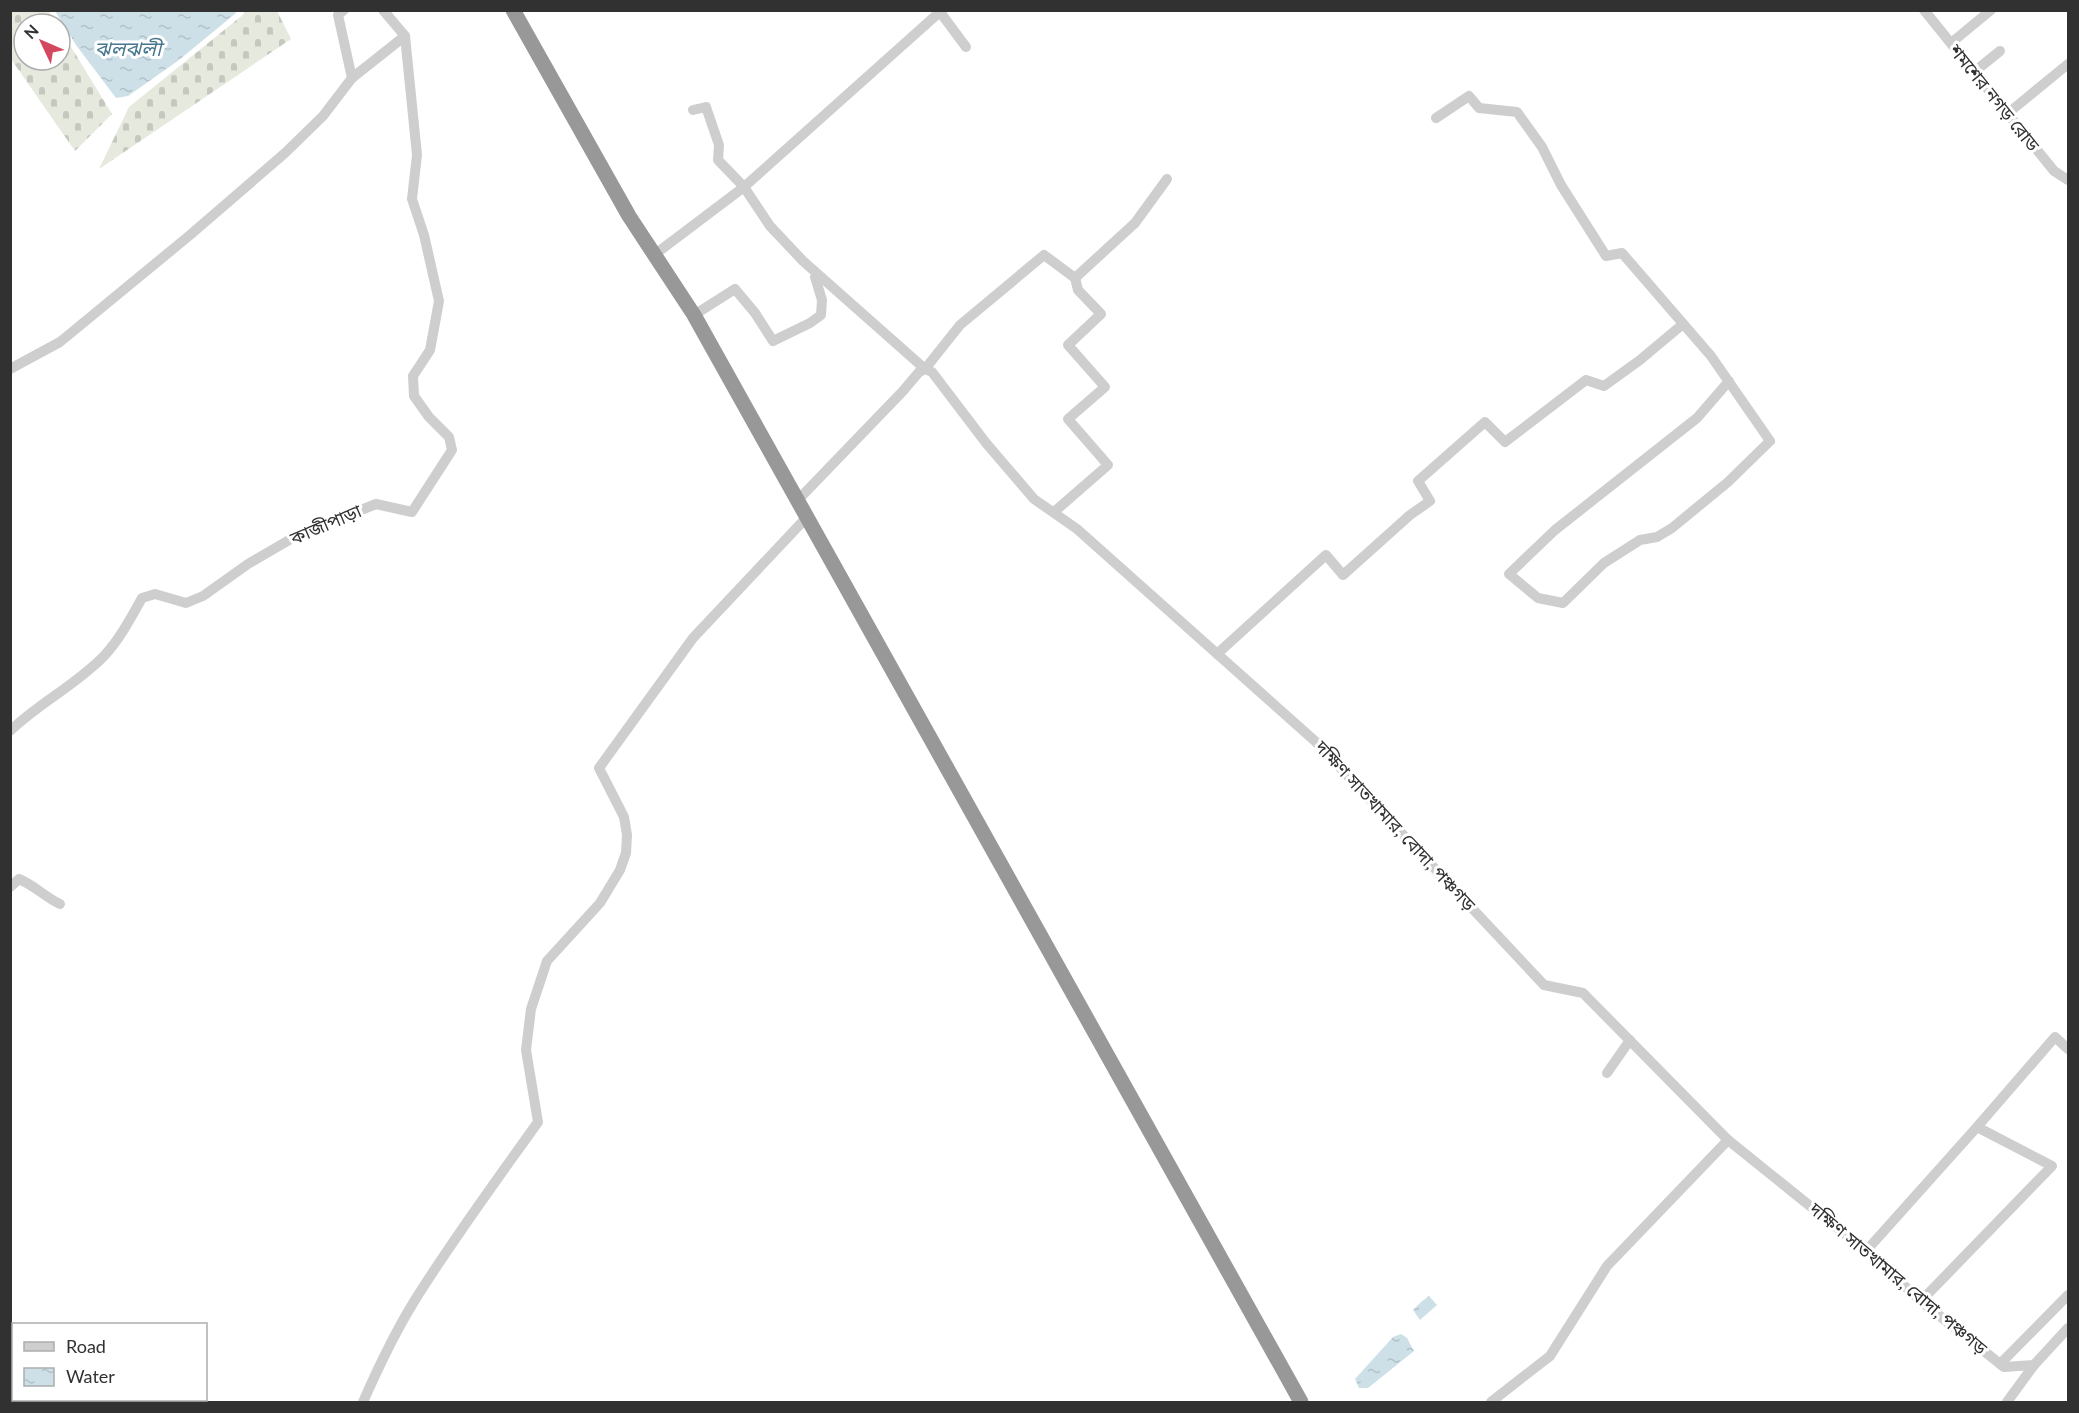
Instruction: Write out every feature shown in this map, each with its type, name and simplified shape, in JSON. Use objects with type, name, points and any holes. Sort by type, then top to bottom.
[{"type":"highway","points":[[513,10],[629,216],[694,315],[1301,1402]]},
{"type":"street","points":[[344,10],[338,15],[352,78]]},
{"type":"street","points":[[10,369],[60,342],[285,153],[323,116],[352,78],[405,36],[383,10]]},
{"type":"street","name":"শমশের নগড় রোড","points":[[1924,10],[2054,171],[2068,180]]},
{"type":"street","points":[[1951,43],[1991,10]]},
{"type":"street","points":[[654,255],[744,187],[941,11],[966,47]]},
{"type":"street","name":"কাজীপাড়া","points":[[10,732],[28,714],[105,655],[142,598],[155,594],[186,603],[203,596],[248,564],[296,536],[376,504],[412,512],[452,450],[449,437],[429,417],[414,396],[413,376],[430,350],[439,301],[424,235],[412,199],[417,155],[405,36]]},
{"type":"street","points":[[1974,72],[2000,51]]},
{"type":"street","points":[[2007,114],[2068,64]]},
{"type":"street","points":[[1436,118],[1469,96],[1479,108],[1517,112],[1542,147],[1561,185],[1606,256],[1622,253],[1711,356],[1729,381],[1770,441],[1728,482],[1672,528],[1657,537],[1640,540],[1605,563],[1563,603],[1538,598],[1509,574],[1555,530],[1697,418],[1729,381]]},
{"type":"street","name":"দক্ষিণ সাতখামার, বোদা, পঞ্চগড়","points":[[693,110],[706,107],[719,145],[718,160],[744,187],[770,226],[803,261],[925,369],[932,372],[986,443],[1034,499],[1077,529],[1316,742],[1544,985],[1583,993],[1728,1140],[1866,1251],[1921,1301],[2000,1364],[2004,1367],[2034,1365]]},
{"type":"street","points":[[1075,278],[1135,223],[1167,179]]},
{"type":"street","points":[[797,501],[919,372],[925,369],[960,325],[1044,255],[1075,278],[1078,290],[1101,314],[1068,345],[1105,387],[1068,419],[1108,465],[1054,512]]},
{"type":"street","points":[[694,315],[735,289],[755,313],[773,341],[810,323],[820,315],[822,300],[815,277]]},
{"type":"street","points":[[1217,654],[1326,555],[1344,575],[1410,515],[1430,501],[1418,481],[1485,422],[1505,442],[1586,380],[1604,386],[1683,324]]},
{"type":"street","points":[[363,1402],[414,1302],[454,1240],[538,1122],[526,1050],[531,1009],[547,961],[600,903],[620,870],[626,853],[627,836],[624,817],[599,768],[693,638],[807,517]]},
{"type":"street","points":[[10,887],[19,879],[29,883],[45,897],[60,904]]},
{"type":"street","points":[[1866,1251],[2055,1037],[2068,1049]]},
{"type":"street","points":[[1607,1073],[1630,1040]]},
{"type":"street","points":[[1921,1301],[2052,1166],[1977,1127]]},
{"type":"street","points":[[1491,1402],[1550,1356],[1607,1266],[1728,1140]]},
{"type":"street","points":[[2000,1364],[2068,1295]]},
{"type":"street","points":[[2007,1402],[2034,1365],[2068,1328]]},
{"type":"green space","points":[[10,11],[49,11],[12,12],[11,59]]},
{"type":"green space","points":[[243,11],[277,11],[291,39],[99,169],[129,107],[244,14]]},
{"type":"green space","points":[[72,49],[112,114],[75,151],[20,72],[72,72]]},
{"type":"water","name":"ঝলঝলী","points":[[235,10],[236,13],[179,60],[128,96],[116,98],[72,39],[72,12],[55,11]]},
{"type":"water","points":[[1429,1296],[1437,1305],[1420,1320],[1413,1310]]},
{"type":"water","points":[[1401,1334],[1407,1338],[1414,1351],[1368,1388],[1359,1388],[1355,1379],[1393,1337]]}]
